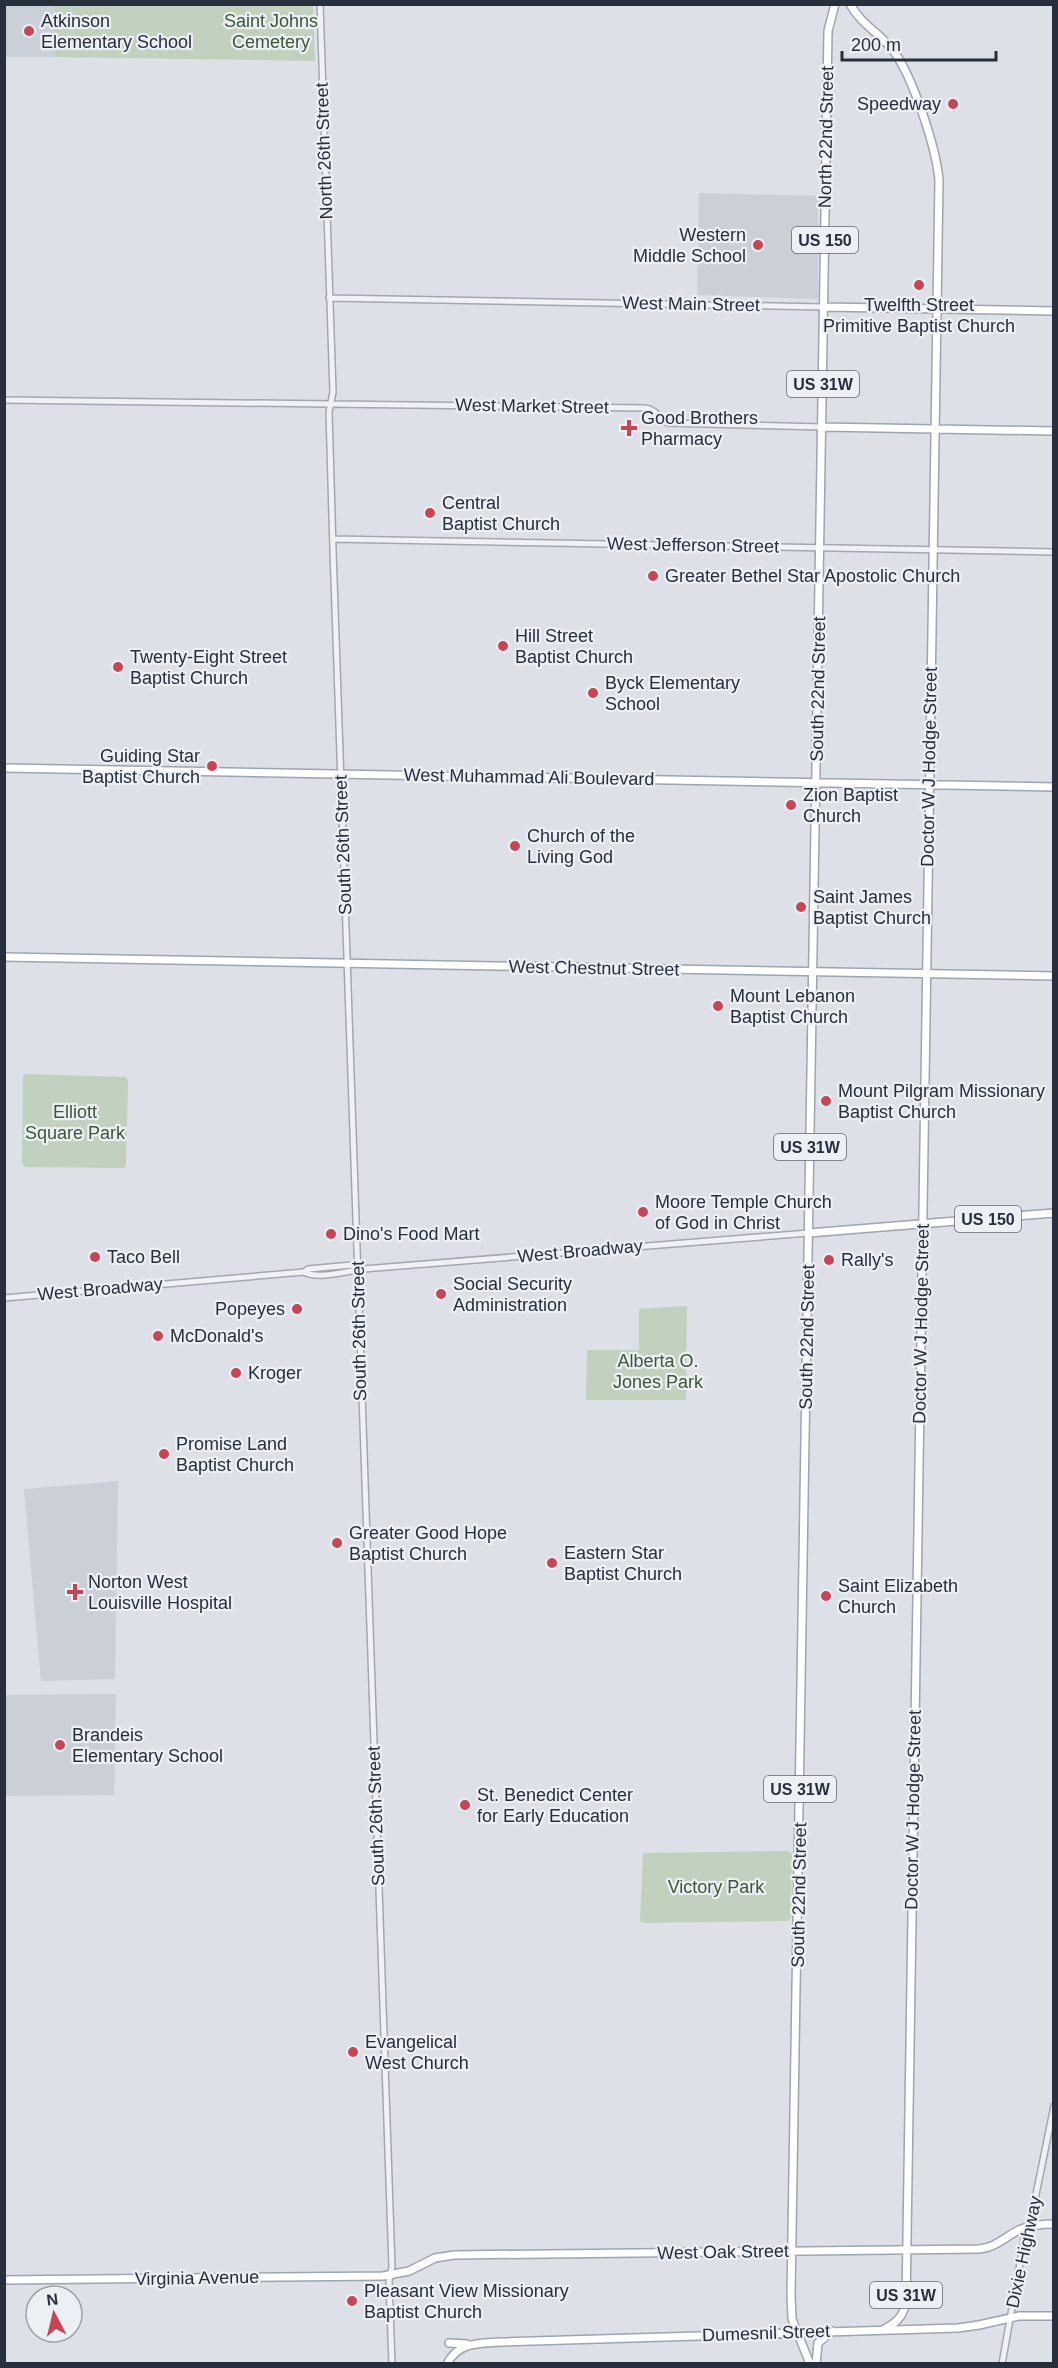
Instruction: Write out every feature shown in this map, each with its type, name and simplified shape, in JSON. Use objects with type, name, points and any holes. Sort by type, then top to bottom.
[{"type":"main road","name":"North 22nd Street","points":[[824,307],[828,31],[834,4]]},
{"type":"main road","name":"Doctor W J Hodge Street","points":[[850,4],[856,15],[890,47],[902,65],[935,153],[939,180],[906,2250],[903,2313],[895,2324],[884,2330]]},
{"type":"main road","name":"West Main Street","points":[[824,307],[1053,311]]},
{"type":"main road","name":"South 22nd Street","points":[[810,2364],[791,2316],[824,307]]},
{"type":"main road","name":"West Market Street","points":[[823,428],[1053,431]]},
{"type":"main road","name":"West Muhammad Ali Boulevard","points":[[4,768],[1053,787]]},
{"type":"main road","name":"West Chestnut Street","points":[[4,957],[1053,976]]},
{"type":"main road","name":"West Broadway","points":[[809,1233],[1053,1213]]},
{"type":"main road","name":"West Oak Street","points":[[390,2274],[412,2270],[439,2257],[454,2255],[984,2249],[996,2245],[1028,2226],[1053,2224]]},
{"type":"main road","name":"Virginia Avenue","points":[[4,2280],[390,2274]]},
{"type":"main road","name":"Dumesnil Street","points":[[449,2343],[477,2344],[968,2327],[1011,2318],[1053,2316]]},
{"type":"main road","points":[[816,2364],[818,2343],[832,2331]]},
{"type":"main road","name":"Dumesnil Street","points":[[447,2364],[456,2351],[477,2344]]},
{"type":"street","name":"North 26th Street","points":[[320,4],[329,298]]},
{"type":"street","name":"West Main Street","points":[[329,298],[824,307]]},
{"type":"street","name":"South 26th Street","points":[[329,298],[333,392],[329,412],[340,774],[358,1269],[360,1406],[392,2267],[388,2281],[392,2364]]},
{"type":"street","name":"West Market Street","points":[[4,400],[645,408],[655,410],[668,423],[823,428]]},
{"type":"street","name":"West Jefferson Street","points":[[333,539],[1053,552]]},
{"type":"street","name":"West Broadway","points":[[4,1298],[304,1272],[308,1269],[352,1265],[358,1269],[809,1233]]},
{"type":"street","name":"Dixie Highway","points":[[1002,2364],[1053,2106]]},
{"type":"shaded area","name":"Atkinson Elementary School","points":[[5,5],[55,5],[54,57],[5,57]]},
{"type":"shaded area","name":"Western Middle School","points":[[699,193],[818,196],[818,299],[697,295]]},
{"type":"shaded area","name":"Norton West Louisville Hospital","points":[[118,1481],[115,1679],[41,1681],[24,1489]]},
{"type":"shaded area","name":"Brandeis Elementary School","points":[[116,1694],[114,1795],[5,1796],[4,1695]]},
{"type":"green space","name":"Saint Johns Cemetery","points":[[55,5],[313,5],[315,61],[54,57]]},
{"type":"green space","name":"Elliott Square Park","points":[[25,1074],[126,1077],[128,1081],[126,1164],[124,1168],[25,1167],[22,1164],[23,1077]]},
{"type":"green space","name":"Alberta O. Jones Park","points":[[687,1306],[686,1400],[586,1400],[587,1350],[639,1350],[639,1309]]},
{"type":"green space","name":"Victory Park","points":[[788,1851],[792,1854],[791,1917],[788,1921],[644,1923],[640,1921],[643,1853]]},
{"type":"place","name":"Atkinson Elementary School","points":[[29,31]]},
{"type":"place","name":"Speedway","points":[[953,104]]},
{"type":"place","name":"Western Middle School","points":[[758,245]]},
{"type":"place","name":"Twelfth Street Primitive Baptist Church","points":[[919,285]]},
{"type":"place","name":"Good Brothers Pharmacy","points":[[629,428]]},
{"type":"place","name":"Central Baptist Church","points":[[430,513]]},
{"type":"place","name":"Greater Bethel Star Apostolic Church","points":[[653,576]]},
{"type":"place","name":"Hill Street Baptist Church","points":[[503,646]]},
{"type":"place","name":"Twenty-Eight Street Baptist Church","points":[[118,667]]},
{"type":"place","name":"Byck Elementary School","points":[[593,693]]},
{"type":"place","name":"Guiding Star Baptist Church","points":[[212,766]]},
{"type":"place","name":"Zion Baptist Church","points":[[791,805]]},
{"type":"place","name":"Church of the Living God","points":[[515,846]]},
{"type":"place","name":"Saint James Baptist Church","points":[[801,907]]},
{"type":"place","name":"Mount Lebanon Baptist Church","points":[[718,1006]]},
{"type":"place","name":"Mount Pilgram Missionary Baptist Church","points":[[826,1101]]},
{"type":"place","name":"Moore Temple Church of God in Christ","points":[[643,1212]]},
{"type":"place","name":"Dino's Food Mart","points":[[331,1234]]},
{"type":"place","name":"Taco Bell","points":[[95,1257]]},
{"type":"place","name":"Rally's","points":[[829,1260]]},
{"type":"place","name":"Social Security Administration","points":[[441,1294]]},
{"type":"place","name":"Popeyes","points":[[297,1309]]},
{"type":"place","name":"McDonald's","points":[[158,1336]]},
{"type":"place","name":"Kroger","points":[[236,1373]]},
{"type":"place","name":"Promise Land Baptist Church","points":[[164,1454]]},
{"type":"place","name":"Greater Good Hope Baptist Church","points":[[337,1543]]},
{"type":"place","name":"Eastern Star Baptist Church","points":[[552,1563]]},
{"type":"place","name":"Norton West Louisville Hospital","points":[[75,1592]]},
{"type":"place","name":"Saint Elizabeth Church","points":[[826,1596]]},
{"type":"place","name":"Brandeis Elementary School","points":[[60,1745]]},
{"type":"place","name":"St. Benedict Center for Early Education","points":[[465,1805]]},
{"type":"place","name":"Evangelical West Church","points":[[353,2052]]},
{"type":"place","name":"Pleasant View Missionary Baptist Church","points":[[352,2301]]}]
